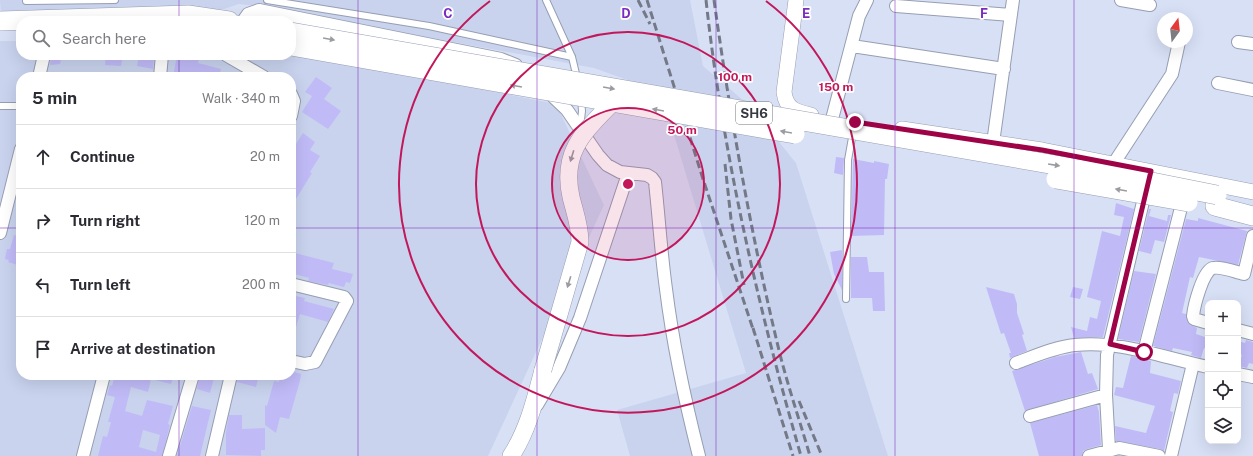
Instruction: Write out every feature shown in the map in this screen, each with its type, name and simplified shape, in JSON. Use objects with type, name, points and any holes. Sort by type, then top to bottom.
[{"type":"main road","points":[[0,21],[16,21]]},
{"type":"main road","points":[[0,34],[16,33]]},
{"type":"main road","name":"SH6","points":[[296,33],[1142,180],[1216,201],[1253,216]]},
{"type":"main road","name":"SH6","points":[[296,47],[612,103],[1216,201],[1253,203]]},
{"type":"main road","points":[[511,456],[518,445],[532,410],[580,242],[580,229],[568,182],[571,161],[578,140],[612,103]]},
{"type":"street","points":[[796,0],[784,92],[785,100],[793,110],[855,122],[993,143],[1114,164],[1253,192]]},
{"type":"street","points":[[832,118],[859,16],[868,0]]},
{"type":"street","points":[[993,143],[1013,0]]},
{"type":"street","points":[[1121,0],[1150,5]]},
{"type":"street","points":[[896,6],[1011,15]]},
{"type":"street","points":[[246,16],[259,10],[291,16]]},
{"type":"street","points":[[296,17],[356,28],[510,62],[522,68],[567,110],[598,155],[607,165],[620,172],[647,175],[652,178],[655,182],[666,287],[675,352],[699,456]]},
{"type":"street","points":[[1238,42],[1253,44]]},
{"type":"street","points":[[852,46],[1004,70]]},
{"type":"street","points":[[1114,164],[1172,74],[1178,48]]},
{"type":"street","points":[[40,72],[43,60]]},
{"type":"street","points":[[160,72],[162,60]]},
{"type":"street","points":[[236,60],[256,72]]},
{"type":"street","points":[[1218,83],[1253,90]]},
{"type":"street","points":[[0,232],[16,168]]},
{"type":"street","points":[[1109,449],[1106,370],[1110,344],[1151,171]]},
{"type":"street","points":[[532,410],[545,394],[559,368],[580,318],[628,174]]},
{"type":"street","points":[[1144,352],[1188,178]]},
{"type":"street","points":[[1205,322],[1194,319],[1193,316],[1207,271],[1216,268],[1248,275],[1253,236]]},
{"type":"street","points":[[296,285],[344,297],[347,301],[315,362],[305,364],[296,362]]},
{"type":"street","points":[[1241,331],[1253,334]]},
{"type":"street","points":[[1016,363],[1074,345],[1110,344],[1205,366]]},
{"type":"street","points":[[1171,456],[1193,364]]},
{"type":"street","points":[[1241,375],[1253,377]]},
{"type":"street","points":[[83,456],[103,380]]},
{"type":"street","points":[[169,456],[192,380]]},
{"type":"street","points":[[212,456],[230,380]]},
{"type":"street","points":[[1030,416],[1106,395]]},
{"type":"street","points":[[1089,456],[1109,449],[1126,448],[1159,456]]},
{"type":"lane","points":[[26,1],[115,0]]},
{"type":"lane","points":[[267,0],[429,26],[572,56]]},
{"type":"lane","points":[[546,0],[572,56],[580,89],[582,111],[580,129]]},
{"type":"lane","points":[[0,106],[16,106]]},
{"type":"lane","points":[[846,300],[848,160],[855,122]]},
{"type":"shaded area","points":[[0,0],[690,0],[703,66],[751,107],[796,163],[888,456],[630,456],[617,410],[746,373],[661,92],[594,68],[264,7],[239,4],[224,9],[1,15]]},
{"type":"shaded area","points":[[0,41],[16,41],[16,60],[296,60],[296,52],[556,104],[604,205],[488,456],[0,456]]},
{"type":"building","points":[[50,60],[61,60],[60,64],[50,65]]},
{"type":"building","points":[[106,60],[122,60],[121,66],[105,65]]},
{"type":"building","points":[[138,60],[154,60],[153,69],[137,66]]},
{"type":"building","points":[[176,60],[199,60],[198,63],[221,69],[220,72],[174,72]]},
{"type":"building","points":[[316,77],[332,88],[324,99],[341,111],[328,129],[302,112],[312,96],[305,92]]},
{"type":"building","points":[[303,133],[315,142],[310,150],[320,156],[310,172],[312,173],[296,199],[296,144]]},
{"type":"building","points":[[836,157],[844,158],[843,175],[834,173]]},
{"type":"building","points":[[853,159],[889,164],[887,179],[885,179],[884,235],[851,236]]},
{"type":"building","points":[[1116,203],[1134,209],[1103,337],[1074,338],[1071,327],[1087,331],[1090,317],[1097,319],[1101,301],[1087,297],[1102,231],[1120,236],[1124,217],[1114,215]]},
{"type":"building","points":[[1149,209],[1151,209],[1149,216],[1167,221],[1168,215],[1171,215],[1164,242],[1155,240],[1151,254],[1139,251]]},
{"type":"building","points":[[1198,218],[1247,231],[1238,265],[1199,257],[1193,278],[1190,277],[1182,313],[1186,314],[1189,324],[1197,328],[1196,334],[1205,337],[1205,348],[1201,358],[1191,355],[1192,352],[1173,348],[1172,351],[1153,346],[1186,219],[1198,221]]},
{"type":"building","points":[[14,235],[16,236],[16,264],[8,262],[9,260],[5,259],[7,249],[10,249]]},
{"type":"building","points":[[842,250],[842,290],[834,274],[830,252]]},
{"type":"building","points":[[296,253],[334,263],[332,269],[353,274],[350,283],[346,282],[344,287],[329,283],[328,285],[308,281],[309,278],[296,274]]},
{"type":"building","points":[[851,257],[867,257],[869,272],[884,272],[885,311],[873,311],[872,298],[851,298]]},
{"type":"building","points":[[1134,271],[1156,274],[1139,342],[1118,339]]},
{"type":"building","points":[[986,287],[1014,294],[1017,304],[1017,313],[1024,334],[1022,335],[1027,351],[1010,358],[1009,353],[1011,353],[1004,333],[1001,334]]},
{"type":"building","points":[[1073,287],[1083,289],[1080,299],[1070,297]]},
{"type":"building","points":[[296,296],[305,298],[304,301],[334,309],[328,322],[300,314],[296,327]]},
{"type":"building","points":[[1246,340],[1253,342],[1253,364],[1249,363],[1247,368],[1241,367],[1241,342],[1245,343]]},
{"type":"building","points":[[1081,352],[1088,374],[1092,373],[1098,389],[1025,411],[1012,371],[1055,357]]},
{"type":"building","points":[[1131,356],[1151,361],[1150,373],[1181,381],[1178,394],[1174,393],[1170,411],[1173,412],[1164,451],[1116,441],[1115,426],[1146,433],[1155,406],[1114,395],[1116,387],[1123,388]]},
{"type":"building","points":[[296,372],[301,374],[289,419],[280,417],[276,433],[265,425],[265,405],[267,406],[274,381],[279,382],[279,380],[296,380]]},
{"type":"building","points":[[114,380],[151,380],[148,392],[131,387],[125,411],[142,416],[147,400],[173,406],[162,456],[98,456],[103,436],[107,437],[111,422],[108,422],[115,397],[107,395],[110,385],[112,386]],"holes":[[[143,430],[160,435],[156,452],[139,447]]]},
{"type":"building","points":[[155,380],[172,380],[171,384]]},
{"type":"building","points":[[199,380],[213,380],[210,393],[197,389]]},
{"type":"building","points":[[237,380],[258,380],[256,387],[237,382]]},
{"type":"building","points":[[1097,405],[1099,412],[1101,445],[1083,451],[1082,456],[1039,456],[1030,423]]},
{"type":"building","points":[[192,406],[211,410],[200,456],[177,456]]},
{"type":"building","points":[[229,415],[242,415],[242,429],[265,428],[265,450],[261,450],[261,456],[226,455],[226,432]]},
{"type":"railway","points":[[638,0],[650,24]]},
{"type":"railway","points":[[647,0],[703,179],[754,332]]},
{"type":"railway","points":[[706,0],[713,58],[732,173],[770,344],[801,456]]},
{"type":"railway","points":[[714,0],[749,214],[767,300],[788,385],[810,456]]},
{"type":"railway","points":[[725,164],[731,219],[744,285]]},
{"type":"railway","points":[[753,328],[793,456]]},
{"type":"railway","points":[[799,401],[822,456]]},
{"type":"route","points":[[855,122],[1042,150],[1151,171],[1110,344],[1144,352]]}]
